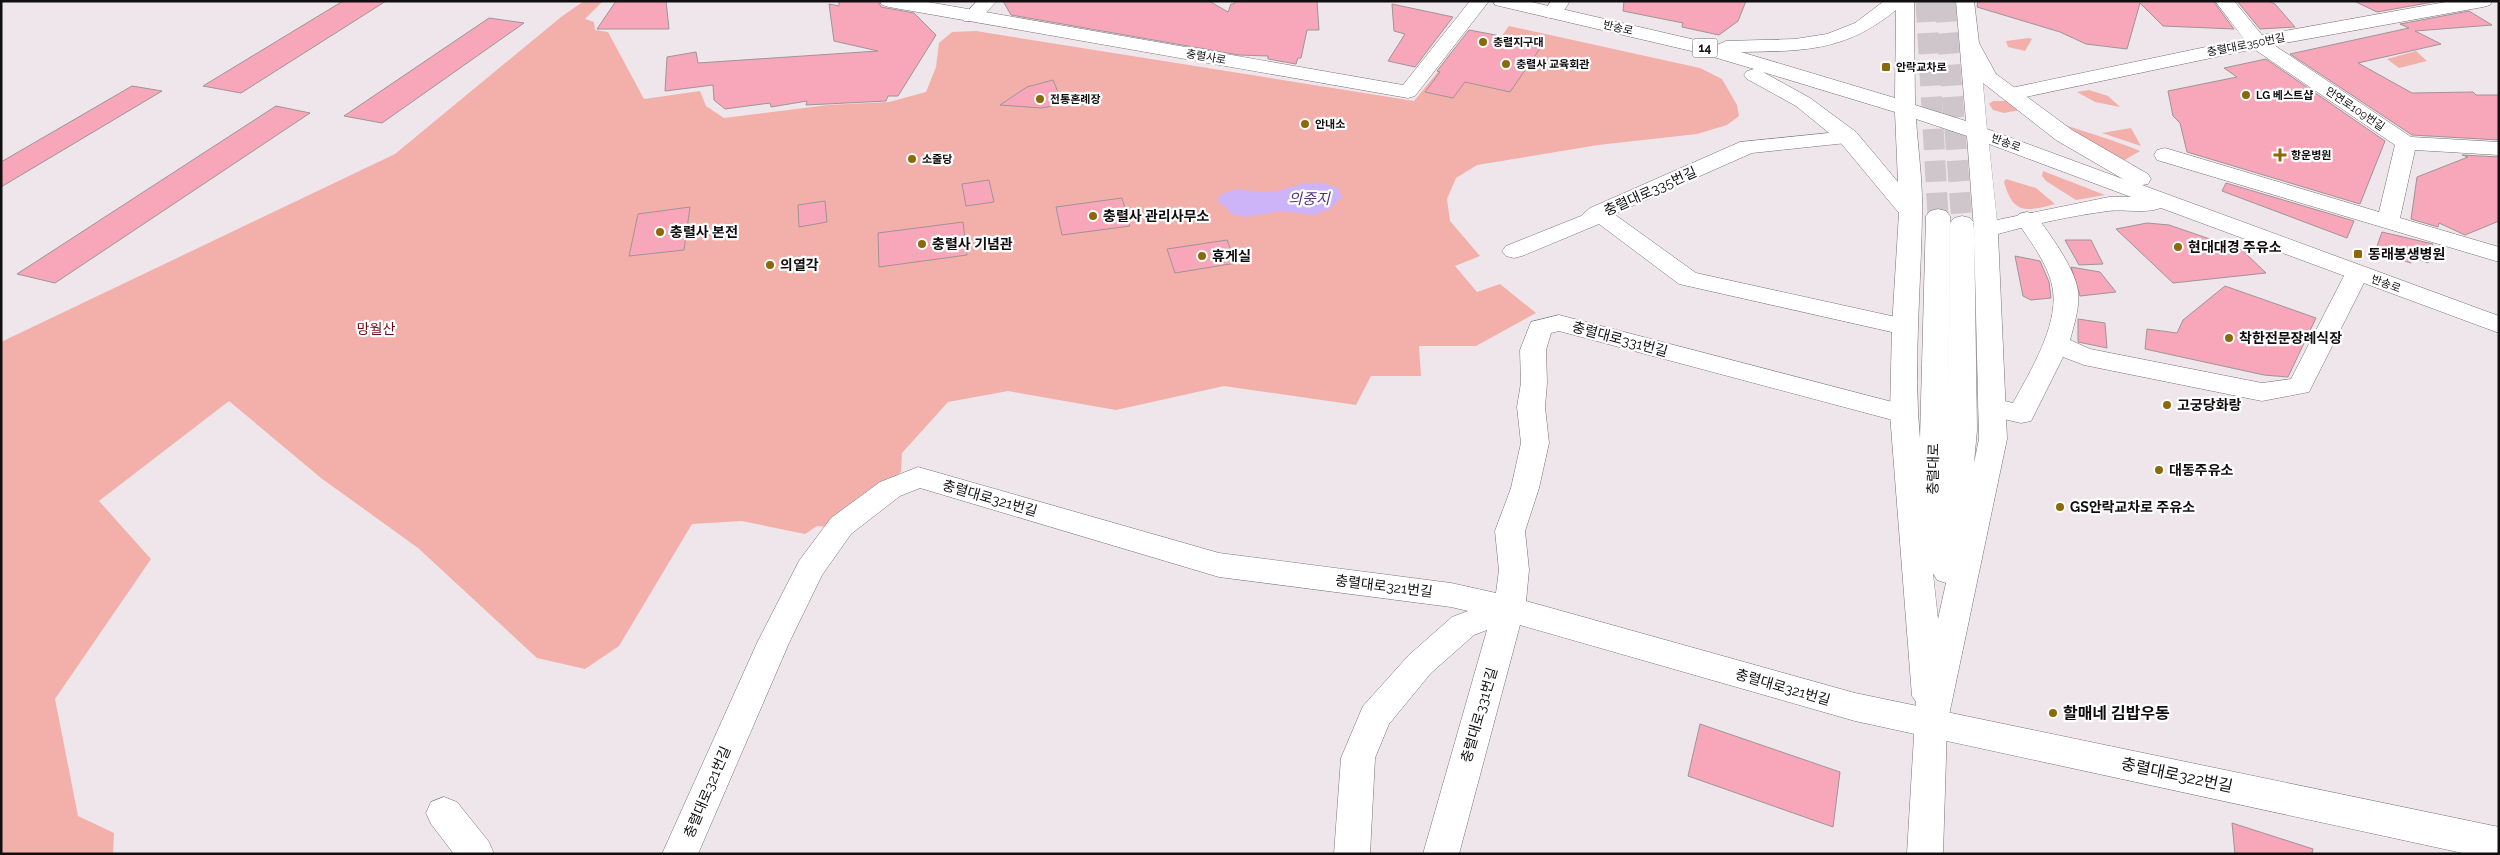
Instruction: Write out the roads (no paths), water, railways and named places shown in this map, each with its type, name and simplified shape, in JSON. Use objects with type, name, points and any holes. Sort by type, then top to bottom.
[{"type":"street","name":"충렬사로","points":[[889,1],[971,17],[1408,92],[1480,1]]},
{"type":"street","points":[[971,17],[988,1]]},
{"type":"street","name":"반송로","points":[[1502,1],[1556,7],[1704,48],[1906,108],[1976,132],[2499,325]]},
{"type":"street","points":[[1704,48],[1791,44],[1826,40],[1861,27],[1896,1]]},
{"type":"street","points":[[1905,1],[1906,108],[1949,218],[1992,407],[1993,439],[1931,723]]},
{"type":"street","points":[[1931,723],[1904,414],[1905,327],[1949,218],[1976,132],[1966,1]]},
{"type":"street","name":"안연로109번길","points":[[2224,1],[2257,42],[2406,143]]},
{"type":"street","name":"충렬대로350번길","points":[[2011,94],[2257,42],[2483,1]]},
{"type":"street","points":[[1968,35],[1987,77],[2064,135],[2136,176],[2172,204]]},
{"type":"street","points":[[1704,48],[1803,102],[1949,218],[2027,219],[2109,204],[2172,204]]},
{"type":"street","name":"충렬대로335번길","points":[[1598,213],[1748,148],[1848,137]]},
{"type":"street","points":[[2388,222],[2406,143],[2499,149]]},
{"type":"street","points":[[2165,155],[2499,255]]},
{"type":"street","points":[[1514,251],[1589,222],[1598,213]]},
{"type":"street","name":"충렬대로335번길","points":[[1598,213],[1688,279],[1905,327]]},
{"type":"street","name":"충렬대로","points":[[1925,854],[1931,723],[1963,430],[1949,218]]},
{"type":"street","points":[[1992,407],[2021,414],[2057,345],[2066,291],[2038,233],[2027,219]]},
{"type":"street","points":[[2057,345],[2084,356],[2262,392],[2300,386],[2357,273]]},
{"type":"street","name":"충렬대로331번길","points":[[1441,854],[1509,609],[1514,570],[1510,531],[1525,488],[1535,443],[1531,407],[1534,383],[1533,350],[1540,328],[1559,323],[1904,414]]},
{"type":"street","name":"충렬대로321번길","points":[[680,854],[773,643],[810,569],[841,526],[890,490],[918,477],[1219,565],[1451,595],[1509,609],[1855,707]]},
{"type":"street","points":[[1352,854],[1358,758],[1375,716],[1420,664],[1463,626],[1509,609]]},
{"type":"street","name":"충렬대로322번길","points":[[1855,707],[2499,844]]},
{"type":"street","points":[[444,813],[476,854]]},
{"type":"water","name":"의중지","points":[[1304,183],[1322,183],[1341,189],[1338,191],[1343,196],[1330,209],[1314,215],[1280,211],[1247,217],[1234,215],[1218,201],[1219,195],[1237,189],[1275,192]]},
{"type":"tunnel","points":[[1926,1],[1938,216]]},
{"type":"tunnel","points":[[1945,1],[1962,223]]},
{"type":"place","name":"충렬지구대","points":[[1483,42]]},
{"type":"place","name":"충렬사 교육회관","points":[[1506,64]]},
{"type":"place","name":"안락교차로","points":[[1886,67]]},
{"type":"place","name":"LG 베스트샵","points":[[2246,95]]},
{"type":"place","name":"전통혼례장","points":[[1040,99]]},
{"type":"place","name":"안내소","points":[[1305,124]]},
{"type":"place","name":"항운병원","points":[[2280,155]]},
{"type":"place","name":"소줄당","points":[[912,159]]},
{"type":"place","name":"충렬사 관리사무소","points":[[1093,216]]},
{"type":"place","name":"충렬사 본전","points":[[660,232]]},
{"type":"place","name":"충렬사 기념관","points":[[922,244]]},
{"type":"place","name":"현대대경 주유소","points":[[2178,247]]},
{"type":"place","name":"동래봉생병원","points":[[2358,254]]},
{"type":"place","name":"휴게실","points":[[1202,256]]},
{"type":"place","name":"의열각","points":[[770,265]]},
{"type":"place","name":"착한전문장례식장","points":[[2229,338]]},
{"type":"place","name":"고궁당화랑","points":[[2167,405]]},
{"type":"place","name":"대동주유소","points":[[2159,470]]},
{"type":"place","name":"GS안락교차로 주유소","points":[[2060,507]]},
{"type":"place","name":"할매네 김밥우동","points":[[2053,713]]},
{"type":"park label","name":"망월산","points":[[376,329]]}]
